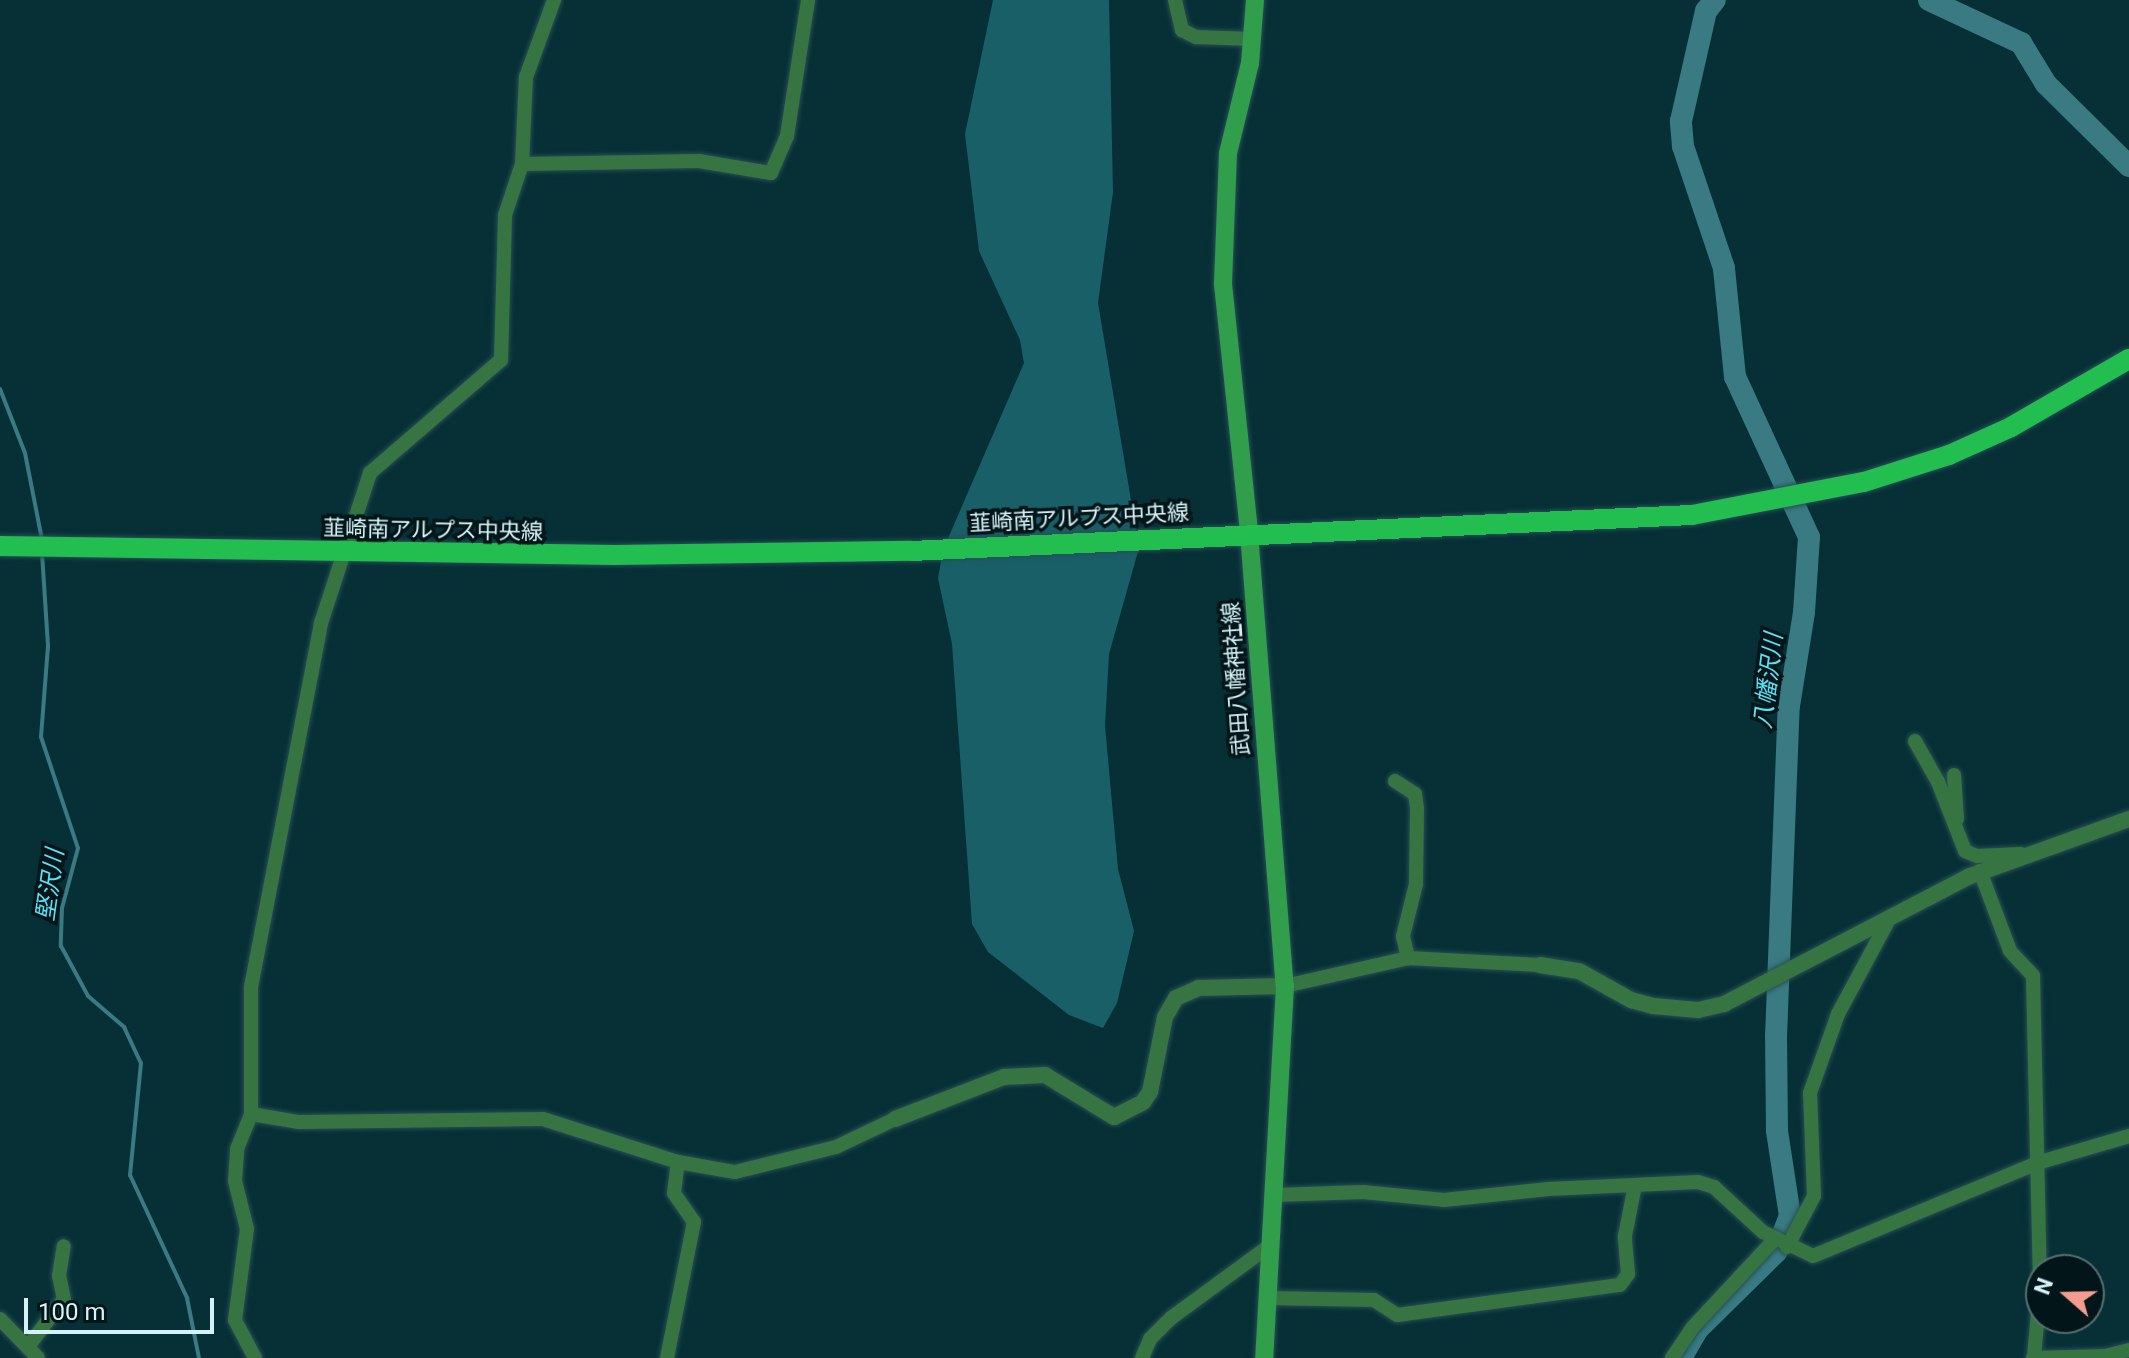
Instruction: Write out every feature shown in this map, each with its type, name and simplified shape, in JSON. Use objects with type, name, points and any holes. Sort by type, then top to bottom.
[{"type":"main road","name":"武田八幡神社線","points":[[1255,0],[1252,39],[1228,153],[1223,284],[1249,533],[1285,986],[1264,1358]]},
{"type":"main road","name":"韮崎南アルプス中央線","points":[[0,546],[347,553],[911,551],[1249,533],[1654,517],[1748,508],[1864,482],[1999,433],[2129,359]]},
{"type":"street","points":[[249,1355],[235,1320],[247,1229],[235,1181],[237,1149],[251,1114],[251,987],[321,623],[347,553],[360,494],[370,473],[501,360],[505,215],[522,164],[526,77],[554,0]]},
{"type":"street","points":[[522,164],[699,161],[771,173],[787,136],[790,91],[808,0]]},
{"type":"street","points":[[1175,0],[1182,30],[1196,37],[1252,39]]},
{"type":"street","points":[[1915,741],[1938,782],[1965,851],[1977,856],[2021,854]]},
{"type":"street","points":[[1954,775],[1958,834]]},
{"type":"street","points":[[1395,781],[1415,794],[1417,809],[1416,884],[1403,936],[1408,958]]},
{"type":"street","points":[[251,1114],[299,1122],[543,1119],[712,1170],[746,1170],[836,1147],[895,1119],[1004,1077],[1045,1075],[1114,1117],[1143,1102],[1150,1092],[1165,1017],[1176,998],[1198,988],[1285,986],[1408,958],[1540,965],[1579,971],[1631,1000],[1680,1010],[1724,1004],[1765,980],[1887,923],[1980,871],[2021,854],[2129,819]]},
{"type":"street","points":[[1980,871],[2010,951],[2033,976],[2040,1290],[2034,1357],[2105,1356],[2129,1350]]},
{"type":"street","points":[[1672,1358],[1692,1328],[1782,1243],[1814,1196],[1810,1093],[1838,1014],[1887,923]]},
{"type":"street","points":[[1274,1195],[1363,1192],[1444,1200],[1698,1182],[1714,1187],[1782,1243],[1813,1256],[1842,1247],[2037,1163],[2129,1136]]},
{"type":"street","points":[[667,1358],[694,1222],[674,1193],[678,1162]]},
{"type":"street","points":[[1267,1298],[1374,1300],[1397,1315],[1620,1285],[1628,1274],[1625,1236],[1635,1185]]},
{"type":"street","points":[[30,1344],[64,1299],[59,1276],[64,1246]]},
{"type":"street","points":[[1142,1358],[1150,1339],[1171,1318],[1269,1246]]},
{"type":"street","points":[[0,1319],[30,1344],[38,1358]]},
{"type":"shaded area","points":[[993,0],[1109,0],[1113,192],[1098,303],[1139,548],[1109,654],[1105,726],[1118,869],[1134,931],[1117,1003],[1103,1028],[1069,1015],[988,952],[972,924],[952,644],[938,578],[943,550],[1024,363],[1020,340],[979,251],[965,134]]},
{"type":"waterway","name":"八幡沢川","points":[[1681,1358],[1697,1330],[1776,1252],[1790,1216],[1777,1131],[1776,1037],[1789,706],[1804,612],[1809,537],[1735,377],[1724,268],[1683,146],[1681,121],[1706,11],[1715,0]]},
{"type":"waterway","points":[[1929,0],[2021,43],[2046,84],[2129,166]]},
{"type":"waterway","name":"堅沢川","points":[[0,389],[25,453],[42,540]]},
{"type":"waterway","name":"堅沢川","points":[[42,553],[48,646],[41,737],[78,848],[62,908],[61,946],[88,996],[124,1027],[141,1063],[130,1175],[187,1298],[199,1358]]}]
